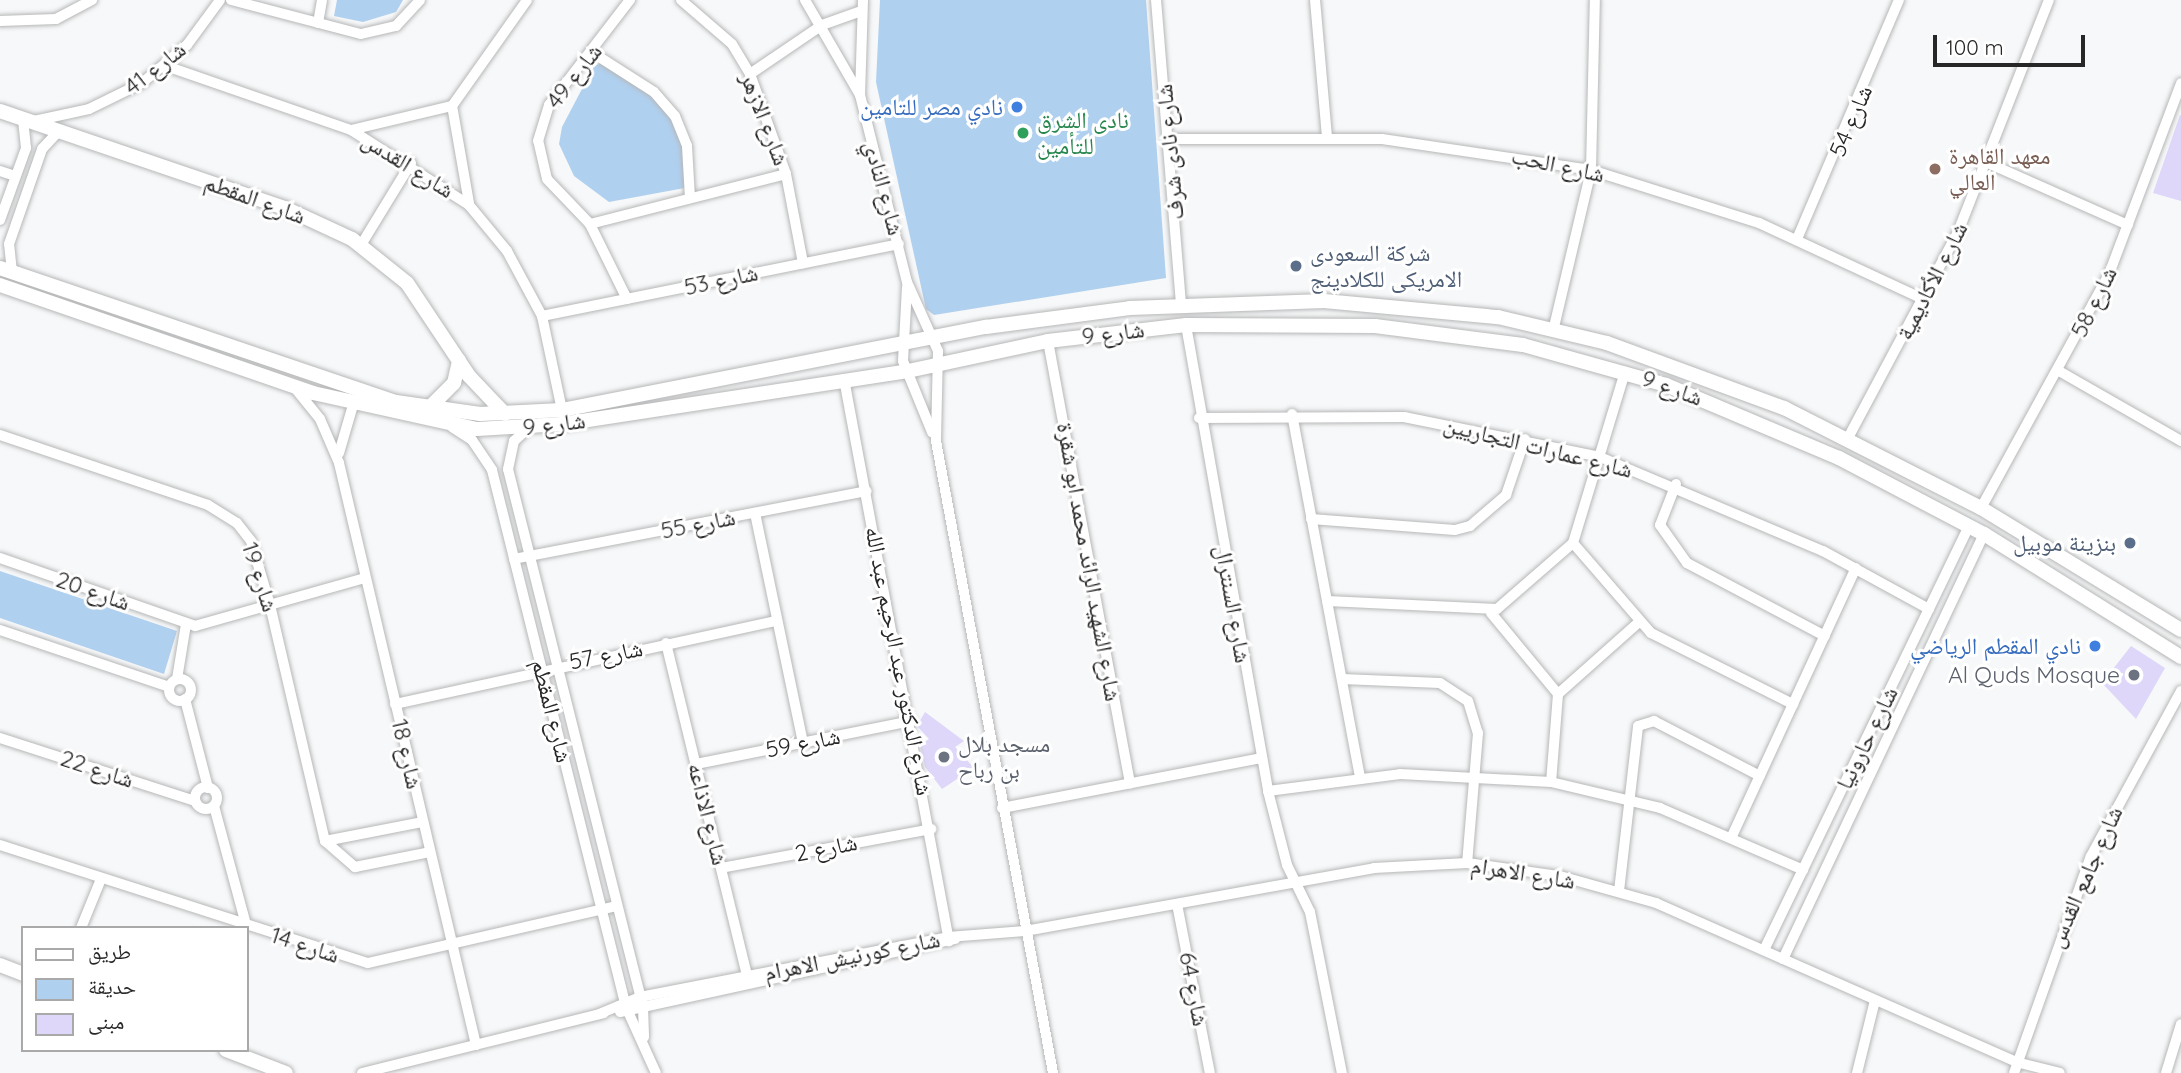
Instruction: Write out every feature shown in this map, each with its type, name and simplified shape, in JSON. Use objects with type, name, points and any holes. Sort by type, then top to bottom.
[{"type":"main road","name":"شارع المقطم","points":[[0,111],[285,208],[361,245],[423,301],[459,361],[505,414]]},
{"type":"main road","name":"شارع 9","points":[[6,270],[429,408],[505,414],[562,410],[1033,319],[1181,304],[1396,305],[1554,327],[1729,386],[1848,438],[1981,508],[2181,630]]},
{"type":"main road","name":"شارع 9","points":[[2,288],[295,388],[353,405],[452,427],[527,429],[908,371],[1048,341],[1186,325],[1280,322],[1421,331],[1523,345],[1625,372],[1776,429],[1984,534],[2181,657]]},
{"type":"main road","points":[[1026,345],[1024,332],[1033,319]]},
{"type":"main road","points":[[429,408],[454,383],[459,361]]},
{"type":"main road","points":[[0,965],[21,973]]},
{"type":"main road","points":[[231,1052],[286,1073]]},
{"type":"street","points":[[0,21],[56,19],[92,0]]},
{"type":"street","name":"شارع 41","points":[[27,120],[117,98],[166,66],[220,0]]},
{"type":"street","points":[[231,0],[361,34],[385,31],[421,0]]},
{"type":"street","points":[[318,23],[322,0]]},
{"type":"street","points":[[351,130],[452,106],[527,0]]},
{"type":"street","name":"شارع 49","points":[[627,299],[590,224],[547,179],[538,141],[549,104],[593,53],[630,0]]},
{"type":"street","name":"شارع الازهر","points":[[681,0],[732,44],[750,74],[786,174],[803,263]]},
{"type":"street","name":"شارع النادي","points":[[805,0],[860,95],[907,282],[933,338],[937,365],[936,442]]},
{"type":"street","name":"شارع نادى شرف","points":[[1156,0],[1181,304]]},
{"type":"street","points":[[1315,0],[1327,136]]},
{"type":"street","points":[[1554,327],[1591,170],[1595,0]]},
{"type":"street","name":"شارع 54","points":[[1797,239],[1899,0]]},
{"type":"street","name":"شارع الأكاديمية","points":[[1848,438],[1923,299],[1988,163],[2049,0]]},
{"type":"street","points":[[750,74],[822,26],[862,6]]},
{"type":"street","name":"شارع النادي","points":[[860,95],[862,6]]},
{"type":"street","points":[[593,53],[654,92],[675,116],[687,146],[690,198]]},
{"type":"street","name":"شارع القدس","points":[[166,66],[351,130],[411,163],[469,205],[507,251],[542,316],[562,410]]},
{"type":"street","name":"شارع 58","points":[[1981,508],[2059,371],[2128,225],[2181,83]]},
{"type":"street","points":[[452,106],[469,205]]},
{"type":"street","points":[[0,220],[27,141],[27,120]]},
{"type":"street","points":[[6,270],[9,244],[42,149],[59,131]]},
{"type":"street","name":"شارع الحب","points":[[1169,139],[1327,136],[1438,144],[1591,170],[1797,239],[1923,299]]},
{"type":"street","points":[[361,245],[411,163]]},
{"type":"street","points":[[1988,163],[2128,225]]},
{"type":"street","points":[[0,171],[15,176]]},
{"type":"street","points":[[590,224],[786,174]]},
{"type":"street","name":"شارع 53","points":[[542,316],[899,244]]},
{"type":"street","name":"شارع النادي","points":[[907,282],[904,343],[908,371],[936,442]]},
{"type":"street","name":"شارع السنترال","points":[[1186,325],[1199,418],[1268,790],[1296,879],[1310,912],[1342,1073]]},
{"type":"street","name":"شارع الشهيد الرائد محمد ابو شقرة","points":[[1048,341],[1130,783]]},
{"type":"street","points":[[2059,371],[2181,441]]},
{"type":"street","points":[[1327,601],[1491,612],[1573,543],[1625,372]]},
{"type":"street","name":"شارع الدكتور عبد الرحيم عبد الله","points":[[845,379],[951,940]]},
{"type":"street","name":"شارع 18","points":[[295,388],[320,419],[339,463],[476,1045]]},
{"type":"street","name":"شارع 18","points":[[339,463],[353,405]]},
{"type":"street","points":[[1292,414],[1360,777]]},
{"type":"street","name":"شارع عمارات التجاريين","points":[[1199,418],[1292,414],[1394,416],[1525,439],[1600,457],[1676,484],[1856,568],[1929,609]]},
{"type":"street","name":"شارع المقطم","points":[[452,427],[487,459],[626,1006]]},
{"type":"street","name":"شارع المقطم","points":[[527,429],[508,459],[616,906],[642,1002]]},
{"type":"street","name":"شارع 19","points":[[0,435],[228,516],[251,541],[270,605],[325,841]]},
{"type":"street","points":[[1311,519],[1455,530],[1470,526],[1506,495],[1525,439]]},
{"type":"street","points":[[936,442],[1053,1073]]},
{"type":"street","points":[[1676,484],[1660,525],[1692,568],[1825,635]]},
{"type":"street","name":"شارع 55","points":[[514,559],[866,491]]},
{"type":"street","points":[[755,513],[803,743]]},
{"type":"street","name":"شارع حارونيا","points":[[1765,950],[1969,526]]},
{"type":"street","name":"شارع حارونيا","points":[[1783,959],[1984,534]]},
{"type":"street","points":[[1573,543],[1639,622],[1793,704]]},
{"type":"street","name":"شارع 20","points":[[0,558],[186,624]]},
{"type":"street","points":[[1732,836],[1856,568]]},
{"type":"street","points":[[185,699],[172,697],[186,624],[270,605],[365,578]]},
{"type":"street","points":[[1491,612],[1558,694],[1551,782]]},
{"type":"street","name":"شارع 57","points":[[395,704],[557,665],[777,621]]},
{"type":"street","points":[[1558,694],[1639,622]]},
{"type":"street","points":[[0,630],[173,683],[189,685],[185,699],[208,788],[216,794],[214,806],[246,925]]},
{"type":"street","name":"شارع الاذاعه","points":[[666,643],[748,981]]},
{"type":"street","points":[[1342,679],[1454,688],[1476,716],[1467,863]]},
{"type":"street","name":"شارع جامع القدس","points":[[2015,1067],[2091,856],[2181,691]]},
{"type":"street","points":[[1619,891],[1634,735],[1644,721],[1760,775]]},
{"type":"street","name":"شارع 59","points":[[696,764],[911,722]]},
{"type":"street","name":"شارع 22","points":[[0,738],[195,801]]},
{"type":"street","points":[[1002,808],[1262,758]]},
{"type":"street","points":[[1268,790],[1360,777],[1474,775],[1551,782],[1627,799],[1732,836],[1803,870]]},
{"type":"street","points":[[208,788],[197,792],[195,801],[201,808],[214,806]]},
{"type":"street","points":[[325,841],[423,822]]},
{"type":"street","name":"شارع 2","points":[[721,868],[931,829]]},
{"type":"street","points":[[325,841],[355,867],[430,852]]},
{"type":"street","name":"شارع 14","points":[[0,845],[368,963],[453,948],[616,906]]},
{"type":"street","name":"شارع الاهرام","points":[[951,940],[1177,904],[1296,879],[1467,863],[1619,891],[1765,950],[2015,1067],[2060,1073]]},
{"type":"street","points":[[82,926],[101,879]]},
{"type":"street","name":"شارع 64","points":[[1177,904],[1210,1073]]},
{"type":"street","name":"شارع كورنيش الاهرام","points":[[362,1073],[642,1002],[951,940]]},
{"type":"street","points":[[1857,1073],[1875,1000]]},
{"type":"street","points":[[642,1002],[644,1039]]},
{"type":"street","points":[[626,1006],[644,1039],[656,1073]]},
{"type":"street","points":[[2166,1073],[2181,1024]]},
{"type":"green space","points":[[337,0],[403,0],[396,12],[363,22],[334,16]]},
{"type":"green space","name":"نادى الشرق للتأمين","points":[[880,0],[1146,0],[1166,278],[934,315],[926,309],[876,82]]},
{"type":"green space","points":[[611,60],[666,98],[680,128],[690,187],[609,202],[574,176],[559,144],[562,127],[594,66]]},
{"type":"green space","points":[[0,571],[177,631],[164,674],[0,618]]},
{"type":"building","points":[[2181,115],[2181,201],[2153,193]]},
{"type":"building","name":"Al Quds Mosque","points":[[2131,646],[2165,668],[2136,719],[2102,683]]},
{"type":"building","name":"مسجد بلال بن رباح","points":[[925,712],[964,741],[955,747],[974,768],[942,789],[925,767],[920,745],[929,739],[917,726]]},
{"type":"place","name":"نادي مصر للتامين","points":[[1017,107]]},
{"type":"place","name":"نادى الشرق للتأمين","points":[[1023,133]]},
{"type":"place","name":"معهد القاهرة العالي","points":[[1935,169]]},
{"type":"place","name":"شركة السعودى الامريكى للكلادينج","points":[[1296,266]]},
{"type":"place","name":"بنزينة موبيل","points":[[2130,543]]},
{"type":"place","name":"نادي المقطم الرياضي","points":[[2095,646]]},
{"type":"place","name":"Al Quds Mosque","points":[[2134,675]]},
{"type":"place","name":"مسجد بلال بن رباح","points":[[944,757]]}]
